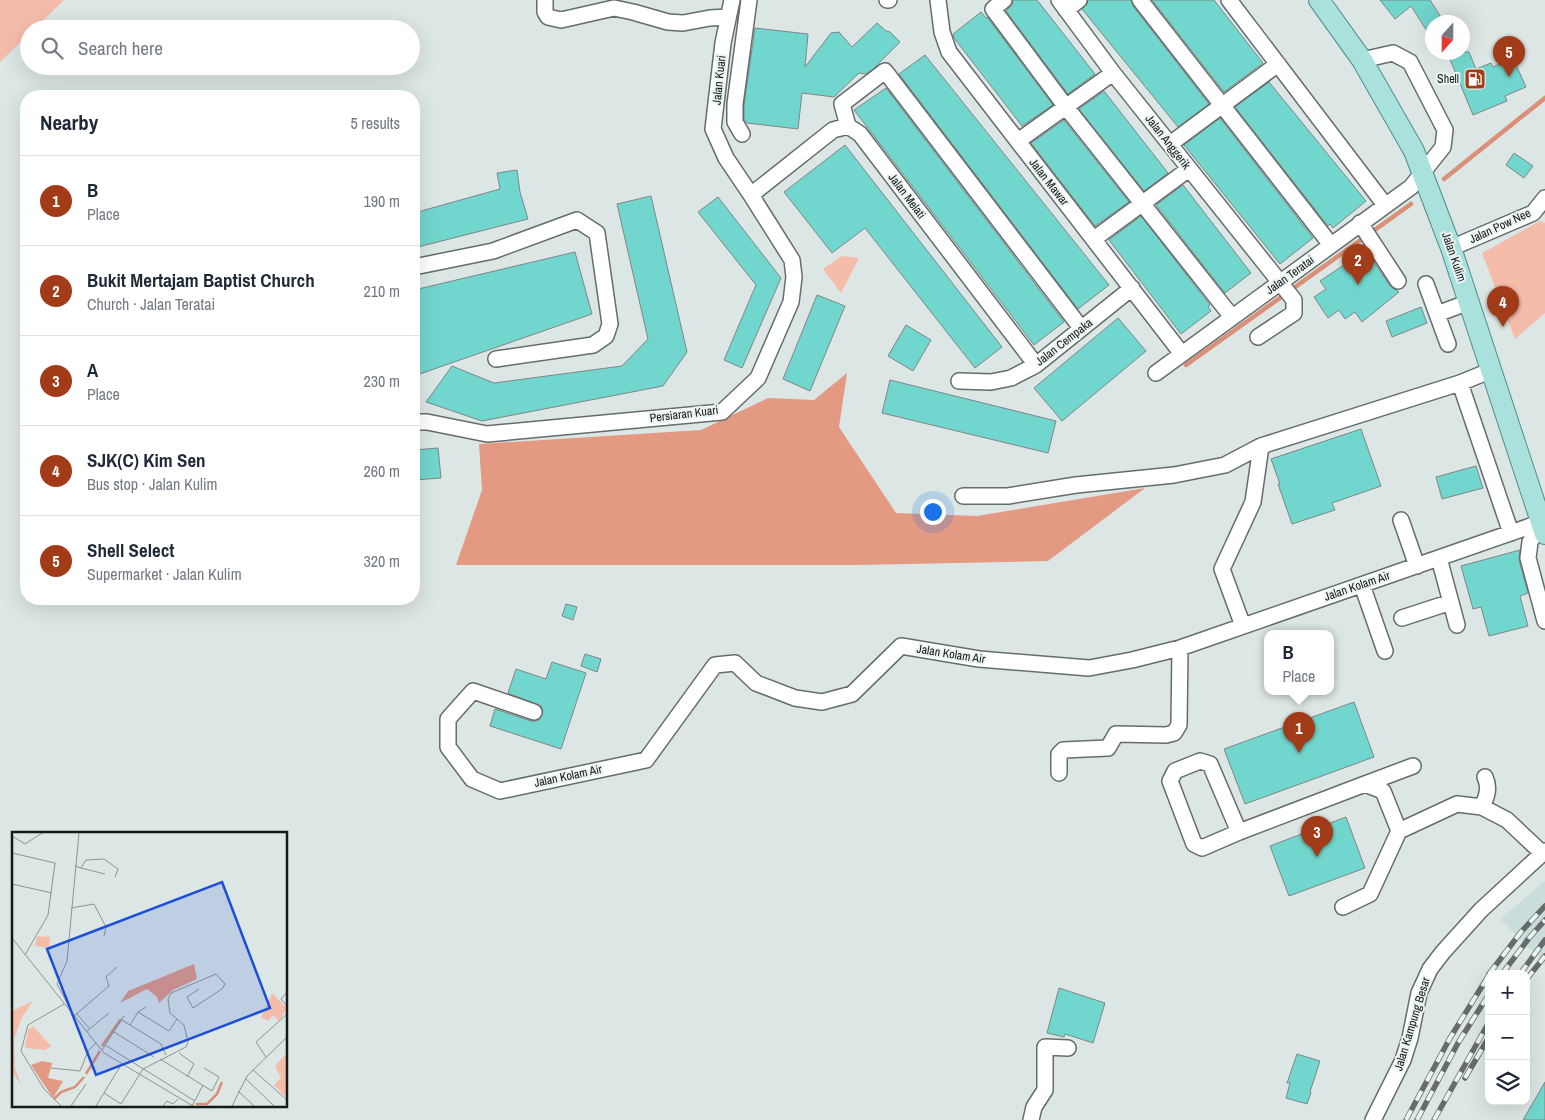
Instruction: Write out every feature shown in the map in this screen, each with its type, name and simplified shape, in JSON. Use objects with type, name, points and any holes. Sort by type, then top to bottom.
[{"type":"main road","name":"Jalan Kulim","points":[[1324,2],[1362,60],[1414,151],[1451,248],[1543,528]]},
{"type":"street","points":[[545,0],[545,12],[548,17],[561,20],[614,8],[668,22],[727,17]]},
{"type":"street","name":"Jalan Kuari","points":[[726,158],[714,129],[723,43],[732,0]]},
{"type":"street","points":[[742,134],[735,122],[749,0]]},
{"type":"street","name":"Jalan Mawar","points":[[938,0],[942,32],[949,52],[1182,354]]},
{"type":"street","points":[[1004,0],[993,9],[1066,107],[1232,317]]},
{"type":"street","points":[[1063,5],[1078,0]]},
{"type":"street","points":[[1140,0],[1331,245]]},
{"type":"street","points":[[1229,0],[1385,205]]},
{"type":"street","name":"Jalan Anggerik","points":[[1063,5],[1113,73],[1294,300],[1294,313],[1258,337]]},
{"type":"street","points":[[723,43],[743,46]]},
{"type":"street","name":"Jalan Teratai","points":[[1156,373],[1411,187],[1444,147],[1445,130],[1410,62],[1393,53],[1362,60]]},
{"type":"street","points":[[1170,144],[1278,64]]},
{"type":"street","points":[[751,195],[833,130],[848,126],[842,104],[884,71],[1082,328]]},
{"type":"street","points":[[1018,141],[1113,73]]},
{"type":"street","name":"Jalan Melati","points":[[848,126],[860,134],[1036,365]]},
{"type":"street","name":"Persiaran Kuari","points":[[420,422],[488,434],[722,412],[758,378],[791,302],[794,277],[792,260],[726,158]]},
{"type":"street","points":[[1094,239],[1190,169]]},
{"type":"street","name":"Jalan Pow Nee","points":[[1451,248],[1533,213],[1545,198]]},
{"type":"street","points":[[420,266],[493,251],[577,220],[597,233],[610,324],[606,336],[593,346],[496,360]]},
{"type":"street","points":[[1360,223],[1398,281]]},
{"type":"street","points":[[1426,284],[1448,344]]},
{"type":"street","name":"Jalan Cempaka","points":[[959,381],[991,382],[1011,378],[1036,365],[1132,288]]},
{"type":"street","points":[[1437,314],[1469,302]]},
{"type":"street","points":[[963,496],[1008,496],[1076,484],[1174,475],[1225,464],[1260,446],[1460,384],[1492,370]]},
{"type":"street","points":[[1460,384],[1511,533]]},
{"type":"street","points":[[1243,626],[1222,570],[1253,502],[1260,446]]},
{"type":"street","points":[[1401,520],[1417,566]]},
{"type":"street","points":[[1543,528],[1530,542],[1528,558],[1545,621]]},
{"type":"street","name":"Jalan Kolam Air","points":[[534,712],[473,691],[448,719],[448,747],[472,779],[500,791],[646,760],[716,664],[735,663],[756,683],[794,698],[822,702],[852,694],[901,646],[979,659],[1089,668],[1180,648],[1511,533],[1543,528]]},
{"type":"street","points":[[1439,558],[1457,625]]},
{"type":"street","points":[[1362,585],[1385,651]]},
{"type":"street","points":[[1402,618],[1451,602]]},
{"type":"street","points":[[1059,773],[1059,754],[1063,750],[1108,748],[1116,734],[1174,733],[1178,725],[1180,648]]},
{"type":"street","points":[[1239,832],[1210,764],[1200,761],[1175,771],[1170,781],[1194,844],[1202,848],[1239,832],[1413,766]]},
{"type":"street","points":[[1482,807],[1488,794],[1488,783],[1485,776]]},
{"type":"street","points":[[1365,784],[1383,791],[1398,831]]},
{"type":"street","points":[[1343,907],[1370,894],[1398,831],[1457,804],[1482,807],[1507,820],[1543,852]]},
{"type":"street","name":"Jalan Kampung Besar","points":[[1373,1120],[1403,1060],[1410,1038],[1419,993],[1430,969],[1482,910],[1543,852]]},
{"type":"street","points":[[1031,1120],[1034,1107],[1045,1090],[1045,1047],[1068,1048]]},
{"type":"shaded area","points":[[0,0],[64,0],[43,20],[20,20],[20,43],[0,62]]},
{"type":"shaded area","points":[[1540,221],[1545,223],[1545,313],[1515,339],[1482,253]]},
{"type":"shaded area","points":[[842,256],[859,258],[841,293],[823,269]]},
{"type":"shaded area","points":[[847,373],[839,427],[896,513],[977,516],[1145,488],[1048,561],[858,565],[456,565],[482,490],[479,444],[701,430],[768,398],[814,400]]},
{"type":"shaded area","points":[[1545,881],[1545,964],[1500,919]]},
{"type":"building","points":[[1013,0],[1037,0],[1095,74],[1068,94],[1006,11],[1013,4]]},
{"type":"building","points":[[1088,0],[1131,0],[1133,6],[1209,104],[1178,127],[1082,9]]},
{"type":"building","points":[[1152,0],[1214,0],[1263,63],[1224,92]]},
{"type":"building","points":[[1380,0],[1430,0],[1440,15],[1425,15],[1425,28],[1411,6],[1395,19]]},
{"type":"building","points":[[981,12],[987,17],[1053,105],[1022,126],[954,38],[953,34]]},
{"type":"building","points":[[877,23],[900,42],[872,70],[866,74],[859,73],[834,97],[802,93],[798,129],[747,123],[744,119],[744,105],[755,28],[808,34],[805,67],[831,33],[839,32],[852,47]]},
{"type":"building","points":[[1470,54],[1476,69],[1491,63],[1493,67],[1513,58],[1526,87],[1505,96],[1507,101],[1473,115],[1450,60],[1470,60]]},
{"type":"building","points":[[925,55],[1109,285],[1078,309],[899,74]]},
{"type":"building","points":[[1269,82],[1366,201],[1333,228],[1330,224],[1328,226],[1235,107]]},
{"type":"building","points":[[886,88],[1064,322],[1034,345],[854,110]]},
{"type":"building","points":[[1104,91],[1168,173],[1144,191],[1079,109]]},
{"type":"building","points":[[1220,118],[1313,238],[1280,264],[1184,145]]},
{"type":"building","points":[[1064,120],[1129,202],[1095,226],[1031,143]]},
{"type":"building","points":[[845,145],[1002,347],[975,368],[865,228],[832,253],[784,192]]},
{"type":"building","points":[[1514,153],[1533,166],[1524,178],[1506,165]]},
{"type":"building","points":[[517,170],[520,192],[528,219],[420,246],[420,211],[500,189],[497,173]]},
{"type":"building","points":[[1183,185],[1251,273],[1225,293],[1156,205]]},
{"type":"building","points":[[651,196],[687,352],[663,386],[482,421],[426,402],[452,366],[494,383],[622,366],[648,339],[617,204]]},
{"type":"building","points":[[718,197],[781,278],[742,368],[724,360],[756,285],[698,212]]},
{"type":"building","points":[[1141,216],[1210,305],[1208,307],[1211,311],[1181,334],[1109,240]]},
{"type":"building","points":[[1366,250],[1390,286],[1399,292],[1362,322],[1355,312],[1345,319],[1339,310],[1328,318],[1314,297],[1326,289],[1320,281]]},
{"type":"building","points":[[575,252],[592,314],[420,374],[420,289]]},
{"type":"building","points":[[817,295],[845,306],[810,391],[783,379]]},
{"type":"building","points":[[1421,307],[1427,323],[1392,337],[1386,321]]},
{"type":"building","points":[[1118,318],[1146,351],[1062,421],[1034,388]]},
{"type":"building","points":[[906,325],[931,340],[913,371],[888,356]]},
{"type":"building","points":[[890,380],[1056,421],[1048,453],[882,413]]},
{"type":"building","points":[[1361,429],[1381,486],[1332,503],[1335,510],[1292,524],[1271,459]]},
{"type":"building","points":[[438,448],[441,478],[420,480],[420,450]]},
{"type":"building","points":[[1476,466],[1483,488],[1442,499],[1436,477]]},
{"type":"building","points":[[1520,550],[1519,560],[1528,593],[1520,596],[1528,626],[1489,636],[1481,607],[1473,609],[1461,566]]},
{"type":"building","points":[[566,604],[577,607],[573,620],[562,616]]},
{"type":"building","points":[[585,654],[601,659],[597,672],[581,666]]},
{"type":"building","points":[[552,662],[586,673],[561,749],[490,726],[495,709],[531,721],[540,719],[543,711],[541,706],[508,693],[516,669],[546,679]]},
{"type":"building","points":[[1354,702],[1374,757],[1245,804],[1224,749]]},
{"type":"building","points":[[1346,817],[1365,868],[1289,896],[1270,846]]},
{"type":"building","points":[[1059,988],[1105,1003],[1093,1043],[1065,1034],[1064,1037],[1047,1033]]},
{"type":"building","points":[[1297,1054],[1320,1061],[1307,1104],[1286,1098],[1290,1083],[1287,1083]]},
{"type":"building","points":[[1545,1082],[1545,1120],[1523,1120]]},
{"type":"waterway","points":[[1444,179],[1545,98]]},
{"type":"waterway","points":[[1186,365],[1411,204]]},
{"type":"railway","points":[[1492,970],[1521,932],[1545,906]]},
{"type":"railway","points":[[1505,970],[1545,920]]},
{"type":"railway","points":[[1523,970],[1545,940]]},
{"type":"railway","points":[[1530,975],[1545,956]]},
{"type":"railway","points":[[1406,1120],[1450,1038],[1485,981]]},
{"type":"railway","points":[[1417,1120],[1458,1043],[1485,1000]]},
{"type":"railway","points":[[1434,1120],[1485,1029]]},
{"type":"railway","points":[[1465,1078],[1485,1044]]},
{"type":"place","name":"Shell Select","points":[[1509,77]]},
{"type":"place","name":"Shell","points":[[1475,79]]},
{"type":"place","name":"Bukit Mertajam Baptist Church","points":[[1358,285]]},
{"type":"place","name":"SJK(C) Kim Sen","points":[[1503,327]]},
{"type":"place","name":"B","points":[[1299,753]]},
{"type":"place","name":"A","points":[[1317,857]]}]
